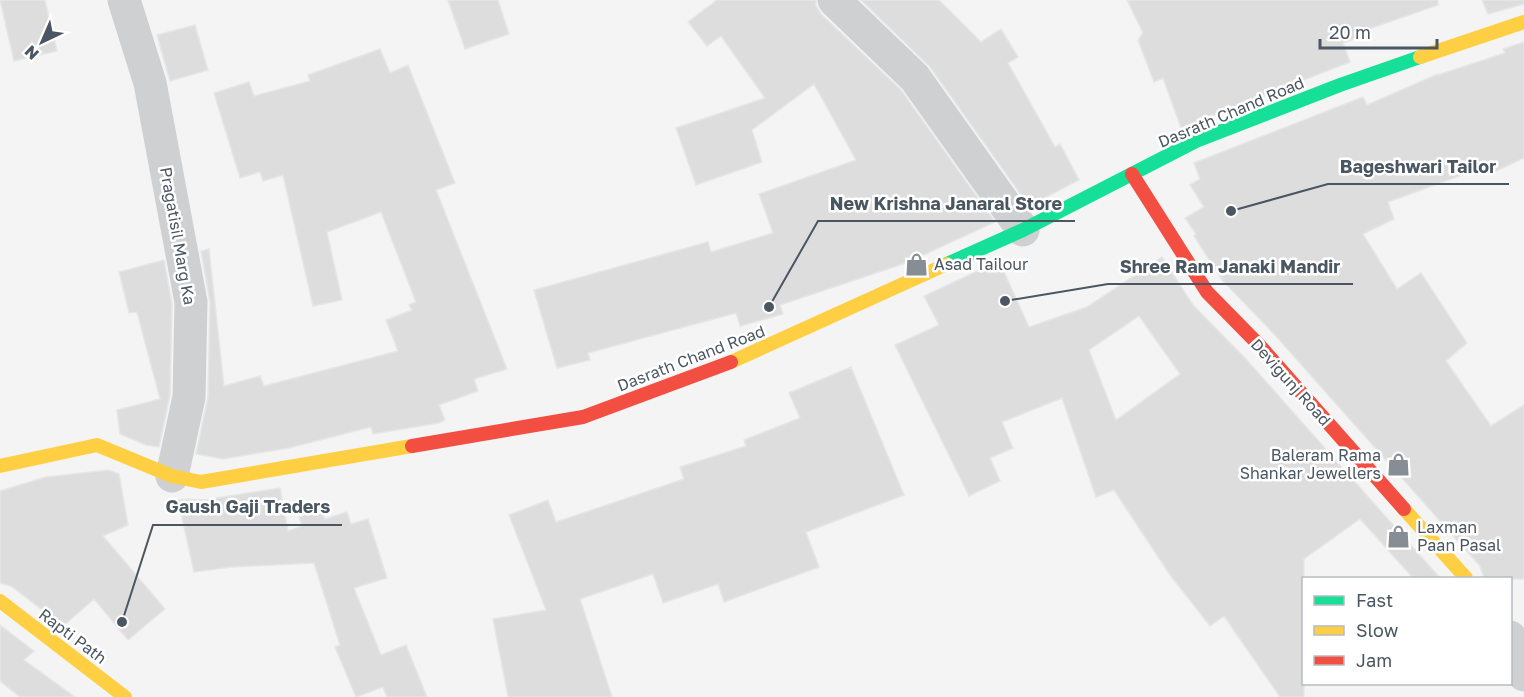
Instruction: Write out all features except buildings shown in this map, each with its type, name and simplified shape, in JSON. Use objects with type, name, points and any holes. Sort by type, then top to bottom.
[{"type":"street","name":"Pragatisil Marg Ka","points":[[124,0],[150,83],[191,302],[189,397],[172,476]]},
{"type":"street","points":[[834,0],[915,78],[1023,230]]},
{"type":"street","name":"Dasrath Chand Road","points":[[0,466],[97,446],[172,476],[201,482],[583,417],[746,356],[1023,230],[1196,141],[1340,85],[1524,22]]},
{"type":"street","name":"Devigunj Road","points":[[1132,174],[1207,292],[1260,346],[1464,577]]},
{"type":"street","name":"Rapti Path","points":[[0,601],[125,697]]},
{"type":"street","points":[[1512,642],[1524,675]]},
{"type":"traffic: fast","points":[[947,264],[1023,230],[1196,141],[1340,85],[1420,57]]},
{"type":"traffic: slow","points":[[1420,57],[1524,22]]},
{"type":"traffic: slow","points":[[731,362],[947,264]]},
{"type":"traffic: slow","points":[[0,466],[97,445],[172,476],[201,482],[412,446]]},
{"type":"traffic: slow","points":[[1404,509],[1465,577]]},
{"type":"traffic: slow","points":[[0,601],[125,697]]},
{"type":"traffic: jam","points":[[1132,174],[1207,292],[1260,346],[1404,509]]},
{"type":"traffic: jam","points":[[412,446],[583,417],[731,362]]},
{"type":"place","name":"Bageshwari Tailor","points":[[1231,211]]},
{"type":"place","name":"Asad Tailour","points":[[916,264]]},
{"type":"place","name":"Shree Ram Janaki Mandir","points":[[1005,301]]},
{"type":"place","name":"New Krishna Janaral Store","points":[[769,307]]},
{"type":"place","name":"Baleram Rama Shankar Jewellers","points":[[1399,464]]},
{"type":"place","name":"Laxman Paan Pasal","points":[[1399,536]]},
{"type":"place","name":"Gaush Gaji Traders","points":[[122,622]]}]
